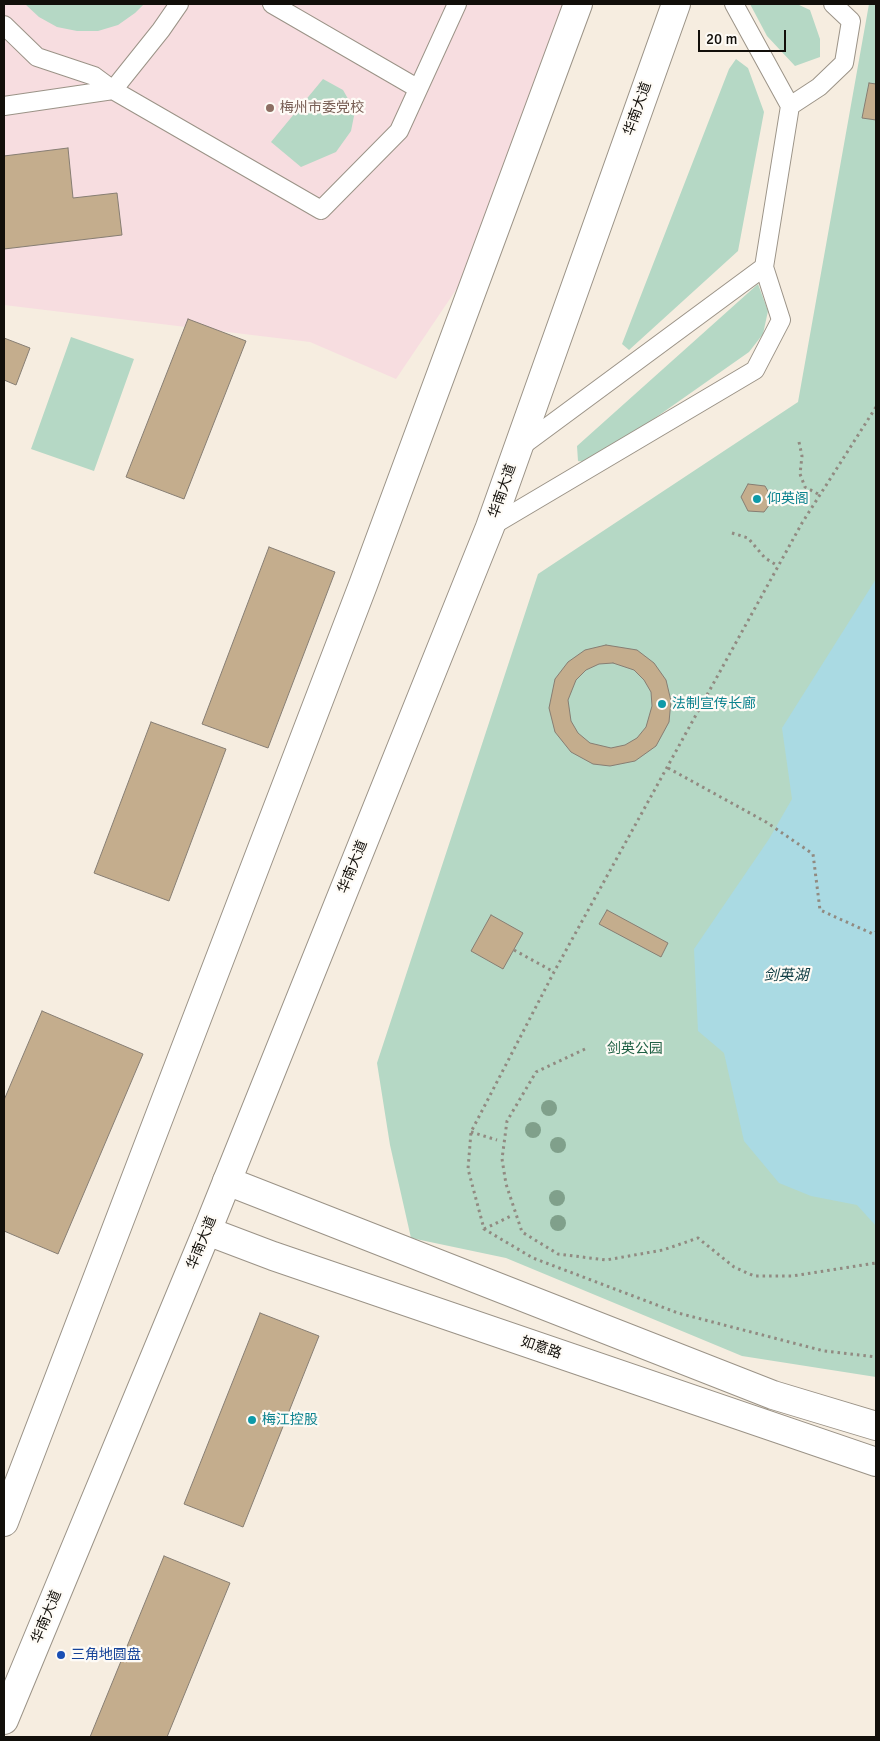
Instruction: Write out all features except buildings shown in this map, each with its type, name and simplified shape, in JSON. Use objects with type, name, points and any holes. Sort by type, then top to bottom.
[{"type":"main road","points":[[4,1522],[363,585],[578,4]]},
{"type":"main road","name":"华南大道","points":[[4,1720],[207,1231],[490,527],[676,4]]},
{"type":"main road","points":[[227,1181],[773,1395],[876,1426]]},
{"type":"main road","name":"如意路","points":[[207,1231],[273,1256],[876,1462]]},
{"type":"lane","points":[[4,106],[113,90],[179,4]]},
{"type":"lane","points":[[272,4],[417,88]]},
{"type":"lane","points":[[4,25],[36,57],[94,76],[113,90],[321,210],[398,131],[457,4]]},
{"type":"lane","points":[[490,527],[755,370],[781,320],[764,267],[790,106],[734,4]]},
{"type":"lane","points":[[790,106],[819,87],[844,63],[851,21],[832,4]]},
{"type":"lane","points":[[517,450],[764,267]]},
{"type":"path","points":[[876,407],[778,566],[554,972],[471,1132],[468,1169],[484,1229],[533,1258],[678,1313],[824,1351],[876,1357]]},
{"type":"path","points":[[799,442],[802,456],[800,474],[805,486],[820,495]]},
{"type":"path","points":[[732,532],[748,538],[765,558],[778,566]]},
{"type":"path","points":[[668,768],[766,822],[813,854],[820,910],[873,934],[876,932]]},
{"type":"path","points":[[514,950],[554,972]]},
{"type":"path","points":[[586,1050],[536,1072],[507,1121],[502,1159],[506,1184],[522,1232],[558,1254],[606,1260],[663,1250],[698,1238],[734,1267],[754,1276],[792,1276],[876,1263]]},
{"type":"path","points":[[471,1132],[497,1140]]},
{"type":"path","points":[[484,1229],[511,1216]]},
{"type":"shaded area","name":"梅州市委党校","points":[[4,4],[564,4],[509,211],[396,379],[310,342],[4,305]]},
{"type":"green space","points":[[25,4],[144,4],[118,25],[98,31],[77,31],[57,27],[39,17]]},
{"type":"green space","points":[[750,4],[797,4],[810,10],[820,39],[820,57],[795,66],[767,36]]},
{"type":"green space","name":"剑英公园","points":[[869,4],[876,4],[876,1377],[742,1356],[506,1258],[411,1238],[390,1145],[377,1063],[538,574],[798,402]]},
{"type":"green space","points":[[736,59],[748,68],[764,112],[738,251],[629,350],[622,344],[729,69]]},
{"type":"green space","points":[[323,79],[343,90],[355,111],[351,131],[336,152],[301,167],[271,142]]},
{"type":"green space","points":[[758,284],[768,311],[763,334],[749,352],[591,463],[578,461],[577,446]]},
{"type":"green space","points":[[71,337],[134,359],[94,471],[31,449]]},
{"type":"water","name":"剑英湖","points":[[876,579],[876,1226],[857,1205],[811,1196],[779,1183],[744,1141],[724,1053],[698,1031],[694,949],[769,839],[792,799],[782,728]]},
{"type":"place","name":"梅州市委党校","points":[[270,108]]},
{"type":"place","name":"仰英阁","points":[[757,499]]},
{"type":"place","name":"法制宣传长廊","points":[[662,704]]},
{"type":"place","name":"梅江控股","points":[[252,1420]]},
{"type":"place","name":"三角地圆盘","points":[[61,1655]]}]
